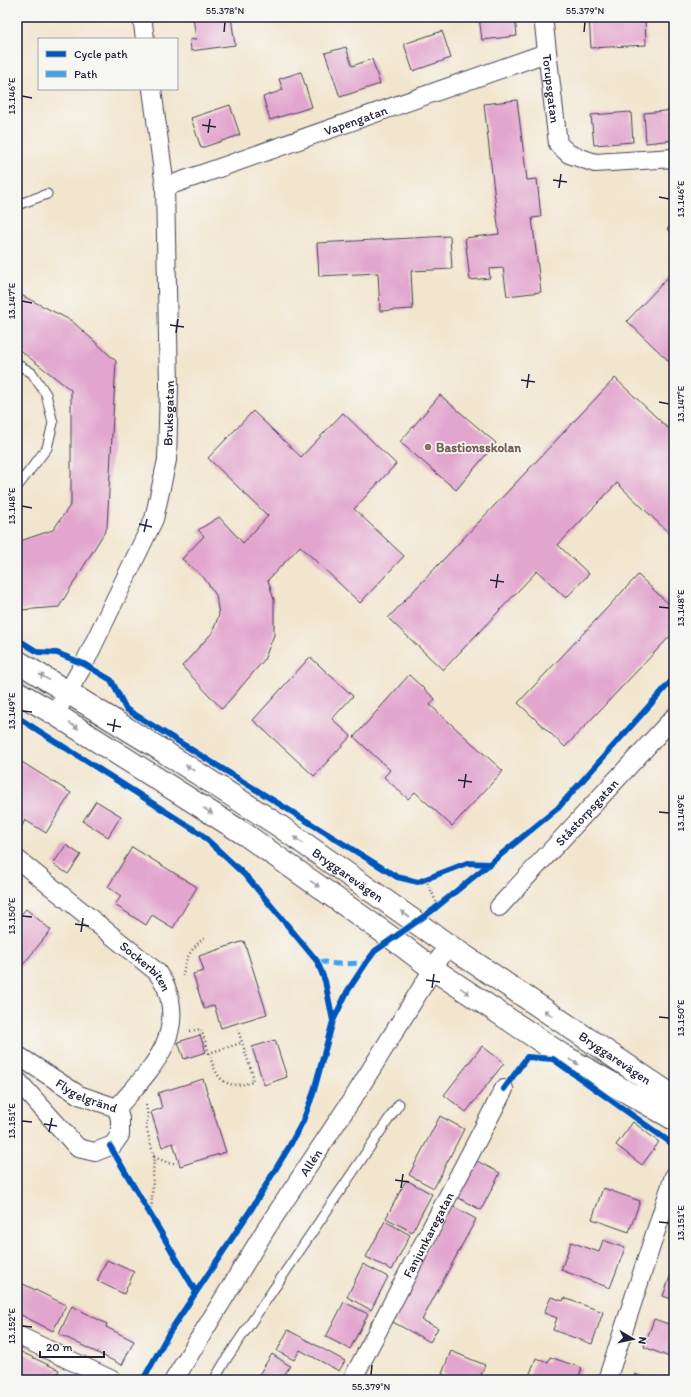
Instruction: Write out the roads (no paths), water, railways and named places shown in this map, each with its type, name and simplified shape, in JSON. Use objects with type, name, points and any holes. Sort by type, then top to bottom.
[{"type":"main road","name":"Bryggarevägen","points":[[17,661],[278,825],[448,945],[674,1097]]},
{"type":"main road","name":"Bryggarevägen","points":[[17,692],[55,714],[246,835],[396,941],[433,969],[562,1055],[674,1119]]},
{"type":"street","points":[[142,17],[145,38]]},
{"type":"street","name":"Torupsgatan","points":[[542,17],[558,144],[569,154],[595,163],[674,158]]},
{"type":"street","name":"Vapengatan","points":[[165,187],[546,53]]},
{"type":"street","name":"Bruksgatan","points":[[55,714],[84,664],[154,519],[167,460],[169,386],[165,187],[152,90]]},
{"type":"street","name":"Ståstorpsgatan","points":[[498,907],[674,718]]},
{"type":"street","name":"Sockerbiten","points":[[17,858],[157,972],[166,987],[172,1013],[171,1029],[164,1048],[148,1071],[117,1108]]},
{"type":"street","name":"Allén","points":[[174,1380],[266,1229],[357,1092],[448,945]]},
{"type":"street","name":"Flygelgränd","points":[[17,1054],[79,1095],[117,1108],[120,1119],[120,1135],[112,1145],[95,1152],[78,1148],[17,1080]]},
{"type":"street","name":"Fanjunkaregatan","points":[[352,1380],[504,1089]]},
{"type":"street","points":[[607,1380],[674,1176]]},
{"type":"street","points":[[17,1335],[112,1380]]},
{"type":"lane","points":[[17,205],[47,194]]},
{"type":"lane","points":[[17,364],[32,373],[46,394],[53,423],[47,448],[17,487]]},
{"type":"lane","points":[[214,1380],[227,1358],[399,1104]]},
{"type":"place","name":"Bastionsskolan","points":[[428,447]]}]
